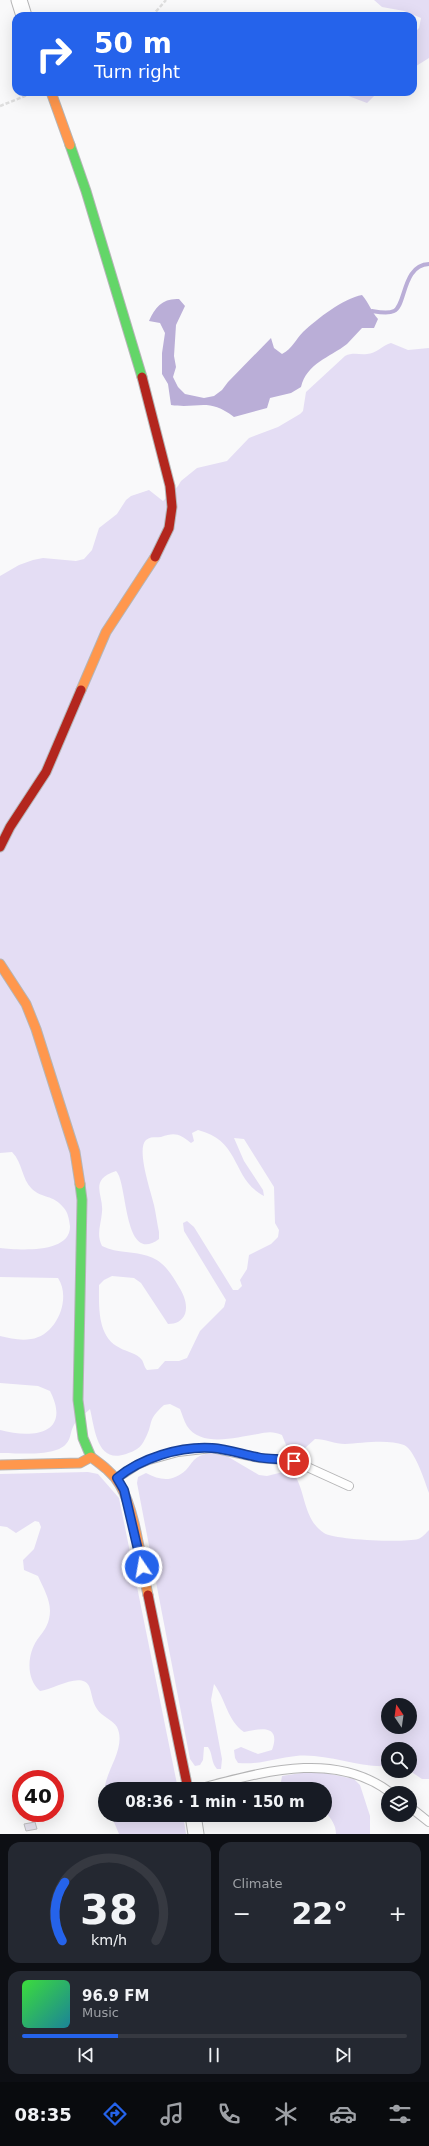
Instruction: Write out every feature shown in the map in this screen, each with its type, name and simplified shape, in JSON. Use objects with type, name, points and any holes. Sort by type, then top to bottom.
[{"type":"street","points":[[19,0],[23,12]]},
{"type":"street","points":[[0,847],[10,827],[46,772],[106,632],[161,547],[169,528],[172,507],[170,486],[137,355],[86,191],[52,96]]},
{"type":"street","points":[[0,964],[26,1004],[38,1036],[75,1152],[82,1200],[78,1400],[83,1438],[91,1456],[117,1478],[124,1490],[187,1782]]},
{"type":"street","points":[[0,1465],[80,1463],[91,1456]]},
{"type":"street","points":[[194,1822],[196,1834]]},
{"type":"lane","points":[[117,1478],[137,1465],[149,1460],[178,1452],[212,1448],[258,1458],[294,1461],[349,1486]]},
{"type":"lane","points":[[223,1782],[246,1776],[300,1767],[355,1773],[381,1786]]},
{"type":"lane","points":[[417,1813],[429,1822]]},
{"type":"path","points":[[156,12],[166,0]]},
{"type":"path","points":[[0,106],[25,96]]},
{"type":"shaded area","points":[[374,0],[429,0],[429,58],[417,66],[417,30],[419,28],[421,18],[417,16],[417,12],[406,12],[382,7]]},
{"type":"shaded area","points":[[349,96],[374,96],[367,103]]},
{"type":"shaded area","points":[[362,295],[378,319],[374,328],[362,328],[347,344],[313,367],[308,372],[301,387],[291,393],[270,398],[267,408],[234,417],[217,407],[210,405],[171,405],[168,384],[162,374],[162,353],[165,333],[160,323],[149,321],[160,304],[168,300],[179,299],[185,306],[176,325],[174,356],[176,367],[173,377],[178,387],[185,394],[204,398],[214,396],[222,390],[271,338],[274,348],[282,354],[291,347],[303,332],[323,315],[347,300]]},
{"type":"shaded area","points":[[391,343],[408,350],[429,348],[429,1493],[416,1459],[404,1445],[390,1442],[341,1444],[315,1439],[304,1449],[294,1452],[288,1450],[282,1435],[273,1432],[230,1439],[210,1439],[193,1433],[187,1426],[180,1409],[170,1404],[164,1405],[158,1410],[152,1419],[148,1434],[142,1445],[126,1454],[116,1456],[103,1450],[96,1435],[90,1409],[76,1422],[68,1442],[61,1448],[45,1453],[0,1453],[0,1430],[25,1434],[46,1430],[53,1425],[56,1416],[56,1405],[50,1391],[38,1386],[0,1383],[0,1336],[23,1340],[40,1336],[48,1331],[59,1315],[63,1296],[62,1287],[58,1278],[0,1277],[0,1248],[31,1249],[53,1246],[62,1242],[68,1235],[70,1226],[69,1218],[65,1209],[56,1200],[39,1194],[28,1185],[16,1156],[12,1152],[0,1153],[0,576],[19,565],[33,560],[43,558],[76,561],[84,559],[92,550],[99,528],[117,514],[126,500],[131,496],[149,490],[163,501],[181,481],[197,468],[227,461],[249,438],[278,427],[300,414],[303,411],[306,392],[345,356],[353,354],[370,354]],"holes":[[[198,1130],[212,1135],[230,1151],[246,1180],[253,1189],[264,1196],[263,1190],[244,1161],[234,1138],[244,1139],[274,1187],[275,1223],[279,1230],[278,1237],[271,1244],[249,1255],[247,1269],[240,1280],[242,1286],[238,1290],[233,1290],[194,1227],[187,1221],[183,1223],[184,1231],[226,1300],[224,1307],[200,1331],[187,1358],[179,1361],[165,1361],[158,1369],[147,1370],[140,1358],[112,1343],[107,1337],[101,1321],[99,1285],[104,1280],[112,1276],[134,1278],[141,1283],[168,1324],[178,1322],[182,1319],[186,1311],[185,1300],[174,1278],[164,1265],[158,1261],[145,1255],[114,1250],[102,1246],[99,1237],[102,1212],[99,1188],[100,1183],[107,1175],[116,1171],[120,1178],[128,1219],[133,1232],[139,1241],[147,1244],[159,1239],[154,1205],[143,1161],[143,1145],[148,1139],[174,1134],[191,1143],[194,1141],[192,1133]]]},
{"type":"shaded area","points":[[220,1452],[259,1475],[267,1476],[283,1472],[294,1474],[301,1489],[308,1513],[317,1527],[324,1533],[354,1539],[399,1541],[419,1538],[429,1530],[429,1779],[422,1779],[417,1776],[417,1742],[381,1742],[381,1766],[308,1756],[296,1756],[254,1763],[238,1763],[235,1758],[234,1750],[241,1747],[258,1754],[272,1750],[274,1736],[272,1732],[268,1730],[263,1729],[244,1732],[238,1727],[230,1716],[214,1684],[211,1700],[222,1759],[221,1769],[217,1769],[215,1767],[208,1747],[204,1747],[203,1760],[200,1765],[195,1766],[190,1759],[137,1483],[138,1477],[146,1473],[162,1479],[176,1477],[186,1470],[193,1461],[206,1454]]},
{"type":"shaded area","points":[[88,1472],[98,1474],[119,1498],[177,1782],[106,1782],[117,1754],[119,1736],[117,1727],[97,1709],[89,1686],[80,1680],[66,1682],[40,1691],[35,1686],[30,1674],[31,1653],[37,1640],[47,1625],[50,1608],[38,1576],[24,1570],[23,1560],[34,1549],[41,1527],[39,1522],[35,1521],[16,1533],[7,1527],[0,1526],[0,1474]]},
{"type":"shaded area","points":[[301,1773],[326,1773],[354,1779],[360,1785],[370,1816],[370,1834],[336,1834],[332,1821],[332,1782],[281,1782],[282,1776]]},
{"type":"shaded area","points":[[114,1822],[184,1822],[186,1834],[119,1834]]},
{"type":"building","points":[[35,1822],[37,1829],[26,1831],[24,1824]]},
{"type":"waterway","points":[[372,311],[386,313],[392,312],[398,308],[409,278],[420,266],[429,264]]},
{"type":"traffic: fast","points":[[70,145],[86,191],[142,377]]},
{"type":"traffic: fast","points":[[80,1184],[82,1200],[78,1400],[83,1438],[91,1457]]},
{"type":"traffic: slow","points":[[52,96],[70,145]]},
{"type":"traffic: slow","points":[[81,690],[106,632],[155,557]]},
{"type":"traffic: slow","points":[[0,964],[26,1004],[36,1029],[75,1152],[80,1184]]},
{"type":"traffic: slow","points":[[0,1465],[80,1463],[91,1457],[107,1470],[120,1485],[126,1496],[134,1523],[148,1595]]},
{"type":"traffic: jam","points":[[142,377],[170,486],[172,507],[169,528],[155,557]]},
{"type":"traffic: jam","points":[[0,847],[10,827],[46,772],[81,690]]},
{"type":"traffic: jam","points":[[148,1595],[187,1782]]},
{"type":"route","points":[[142,1567],[124,1490],[117,1478],[125,1472],[149,1460],[198,1448],[212,1448],[258,1458],[294,1461]]}]
